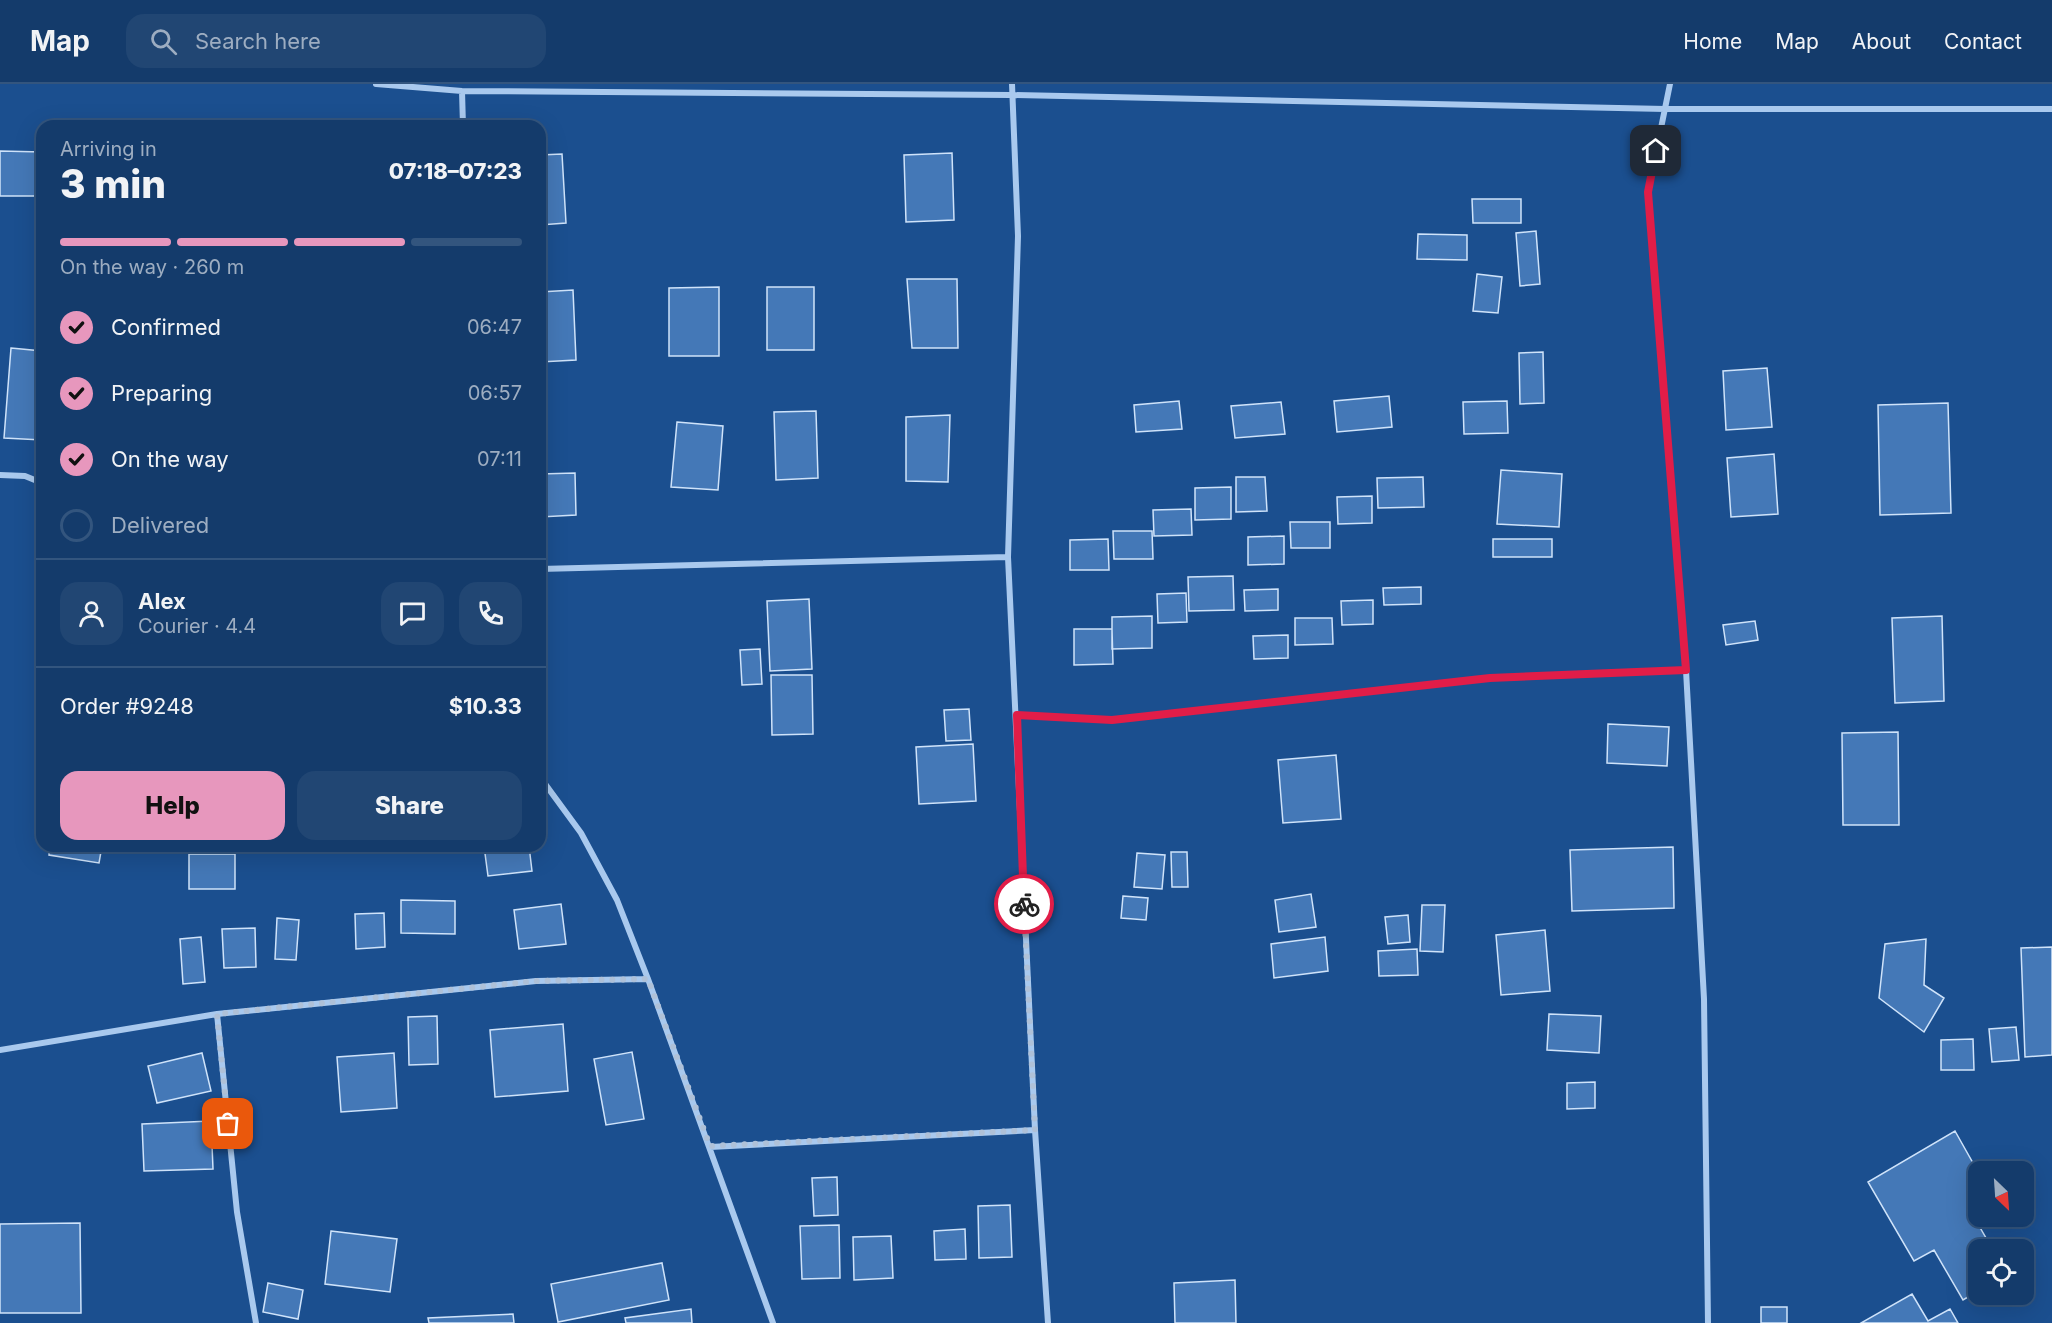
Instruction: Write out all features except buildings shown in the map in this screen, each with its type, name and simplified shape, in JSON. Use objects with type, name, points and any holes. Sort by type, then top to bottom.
[{"type":"street","points":[[376,84],[462,91],[1011,95],[1665,109],[2052,109]]},
{"type":"street","points":[[1012,84],[1018,236],[1008,557],[1035,1130],[1048,1323]]},
{"type":"street","points":[[1670,84],[1648,192],[1686,670],[1704,999],[1708,1323]]},
{"type":"street","points":[[462,91],[463,120]]},
{"type":"street","points":[[0,475],[25,476],[36,481]]},
{"type":"street","points":[[546,569],[1008,557]]},
{"type":"street","points":[[1017,715],[1112,720],[1490,678],[1686,670]]},
{"type":"street","points":[[546,785],[581,833],[617,900],[710,1146],[773,1323]]},
{"type":"street","points":[[0,1050],[217,1014],[536,981],[648,979]]},
{"type":"street","points":[[217,1014],[237,1212],[256,1323]]},
{"type":"street","points":[[710,1146],[1035,1130]]},
{"type":"way so far","points":[[228,1124],[217,1014],[536,981],[648,979],[710,1146],[1035,1130],[1024,904]]},
{"type":"route","points":[[1024,904],[1017,715],[1112,720],[1490,678],[1686,670],[1648,192],[1656,151]]}]
